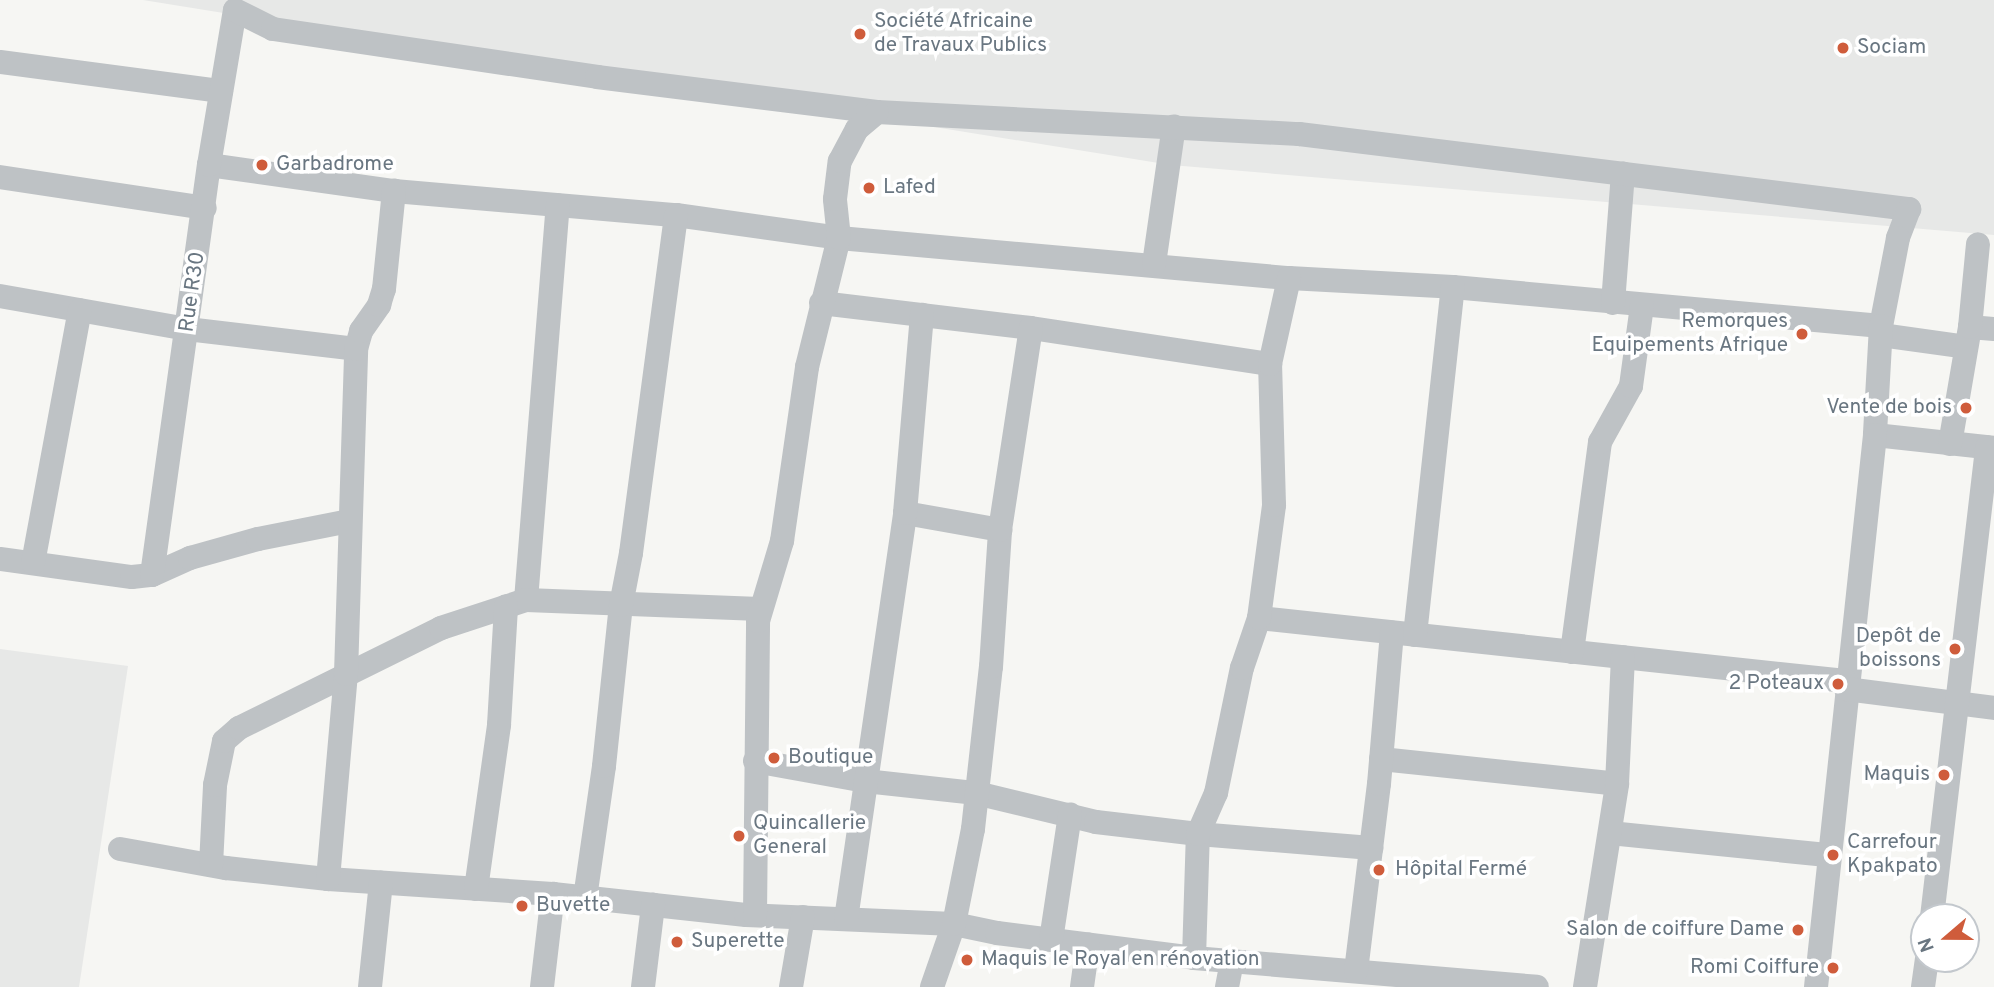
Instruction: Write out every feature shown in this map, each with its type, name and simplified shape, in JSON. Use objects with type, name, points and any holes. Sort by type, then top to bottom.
[{"type":"street","name":"Rue R30","points":[[152,575],[209,165],[235,10],[273,29],[597,78],[877,111]]},
{"type":"street","points":[[0,62],[221,91]]},
{"type":"street","points":[[754,915],[760,609],[782,541],[793,452],[821,303],[839,238],[835,199],[840,161],[857,129],[877,111],[1299,134],[1909,209],[1898,238],[1881,330],[1875,435],[1827,855],[1815,987]]},
{"type":"street","points":[[1154,264],[1174,127]]},
{"type":"street","points":[[209,165],[394,191],[676,215],[839,238],[1289,278],[1453,287],[1881,330],[1977,334]]},
{"type":"street","points":[[1613,303],[1623,173]]},
{"type":"street","points":[[0,177],[205,208]]},
{"type":"street","points":[[328,879],[346,674],[356,349],[360,331],[379,305],[384,289],[394,191]]},
{"type":"street","points":[[476,889],[516,603],[558,205]]},
{"type":"street","points":[[585,898],[604,766],[621,606],[631,553],[676,215]]},
{"type":"street","points":[[1950,444],[1977,334],[1978,244]]},
{"type":"street","points":[[1194,958],[1198,834],[1216,793],[1242,668],[1259,618],[1274,505],[1270,364],[1289,278]]},
{"type":"street","points":[[1356,971],[1381,759],[1404,634],[1453,287]]},
{"type":"street","points":[[0,296],[187,329],[356,349]]},
{"type":"street","points":[[821,303],[1031,328],[1270,364]]},
{"type":"street","points":[[1573,652],[1600,442],[1630,386],[1642,306]]},
{"type":"street","points":[[33,563],[80,310]]},
{"type":"street","points":[[846,919],[905,513],[922,315]]},
{"type":"street","points":[[932,987],[954,924],[973,829],[991,667],[1000,530],[1031,328]]},
{"type":"street","points":[[1875,435],[1991,447],[1934,903]]},
{"type":"street","points":[[905,513],[1000,530]]},
{"type":"street","points":[[0,559],[132,577],[152,575],[190,558],[258,539],[349,521]]},
{"type":"street","points":[[211,865],[215,785],[224,741],[239,728],[440,628],[516,603],[760,609]]},
{"type":"street","points":[[1259,618],[1623,657],[1846,685],[1994,708]]},
{"type":"street","points":[[1585,987],[1617,785],[1623,657]]},
{"type":"street","points":[[1381,759],[1617,785]]},
{"type":"street","points":[[755,761],[865,781],[976,793],[1096,822],[1198,834],[1371,848]]},
{"type":"street","points":[[1051,940],[1070,814]]},
{"type":"street","points":[[1610,834],[1827,855]]},
{"type":"street","points":[[120,849],[211,865],[328,879],[553,894],[754,915],[954,924],[1051,940],[1194,958],[1537,987]]},
{"type":"street","points":[[370,987],[381,883]]},
{"type":"street","points":[[542,987],[553,894]]},
{"type":"street","points":[[643,987],[653,905]]},
{"type":"street","points":[[791,987],[803,917]]},
{"type":"street","points":[[1082,987],[1088,944]]},
{"type":"street","points":[[1227,987],[1232,961]]},
{"type":"shaded area","points":[[143,0],[1994,0],[1994,235],[1171,165]]},
{"type":"shaded area","points":[[0,649],[128,666],[79,987],[0,987]]},
{"type":"place","name":"Société Africaine de Travaux Publics","points":[[860,34]]},
{"type":"place","name":"Sociam","points":[[1843,48]]},
{"type":"place","name":"Garbadrome","points":[[262,165]]},
{"type":"place","name":"Lafed","points":[[869,188]]},
{"type":"place","name":"Remorques Equipements Afrique","points":[[1802,334]]},
{"type":"place","name":"Vente de bois","points":[[1966,408]]},
{"type":"place","name":"Depôt de boissons","points":[[1955,649]]},
{"type":"place","name":"2 Poteaux","points":[[1838,684]]},
{"type":"place","name":"Boutique","points":[[774,758]]},
{"type":"place","name":"Maquis","points":[[1944,775]]},
{"type":"place","name":"Quincallerie General","points":[[739,836]]},
{"type":"place","name":"Carrefour Kpakpato","points":[[1833,855]]},
{"type":"place","name":"Hôpital Fermé","points":[[1379,870]]},
{"type":"place","name":"Buvette","points":[[522,906]]},
{"type":"place","name":"Salon de coiffure Dame","points":[[1798,930]]},
{"type":"place","name":"Superette","points":[[677,942]]},
{"type":"place","name":"Maquis le Royal en rénovation","points":[[967,960]]},
{"type":"place","name":"Romi Coiffure","points":[[1833,968]]}]
